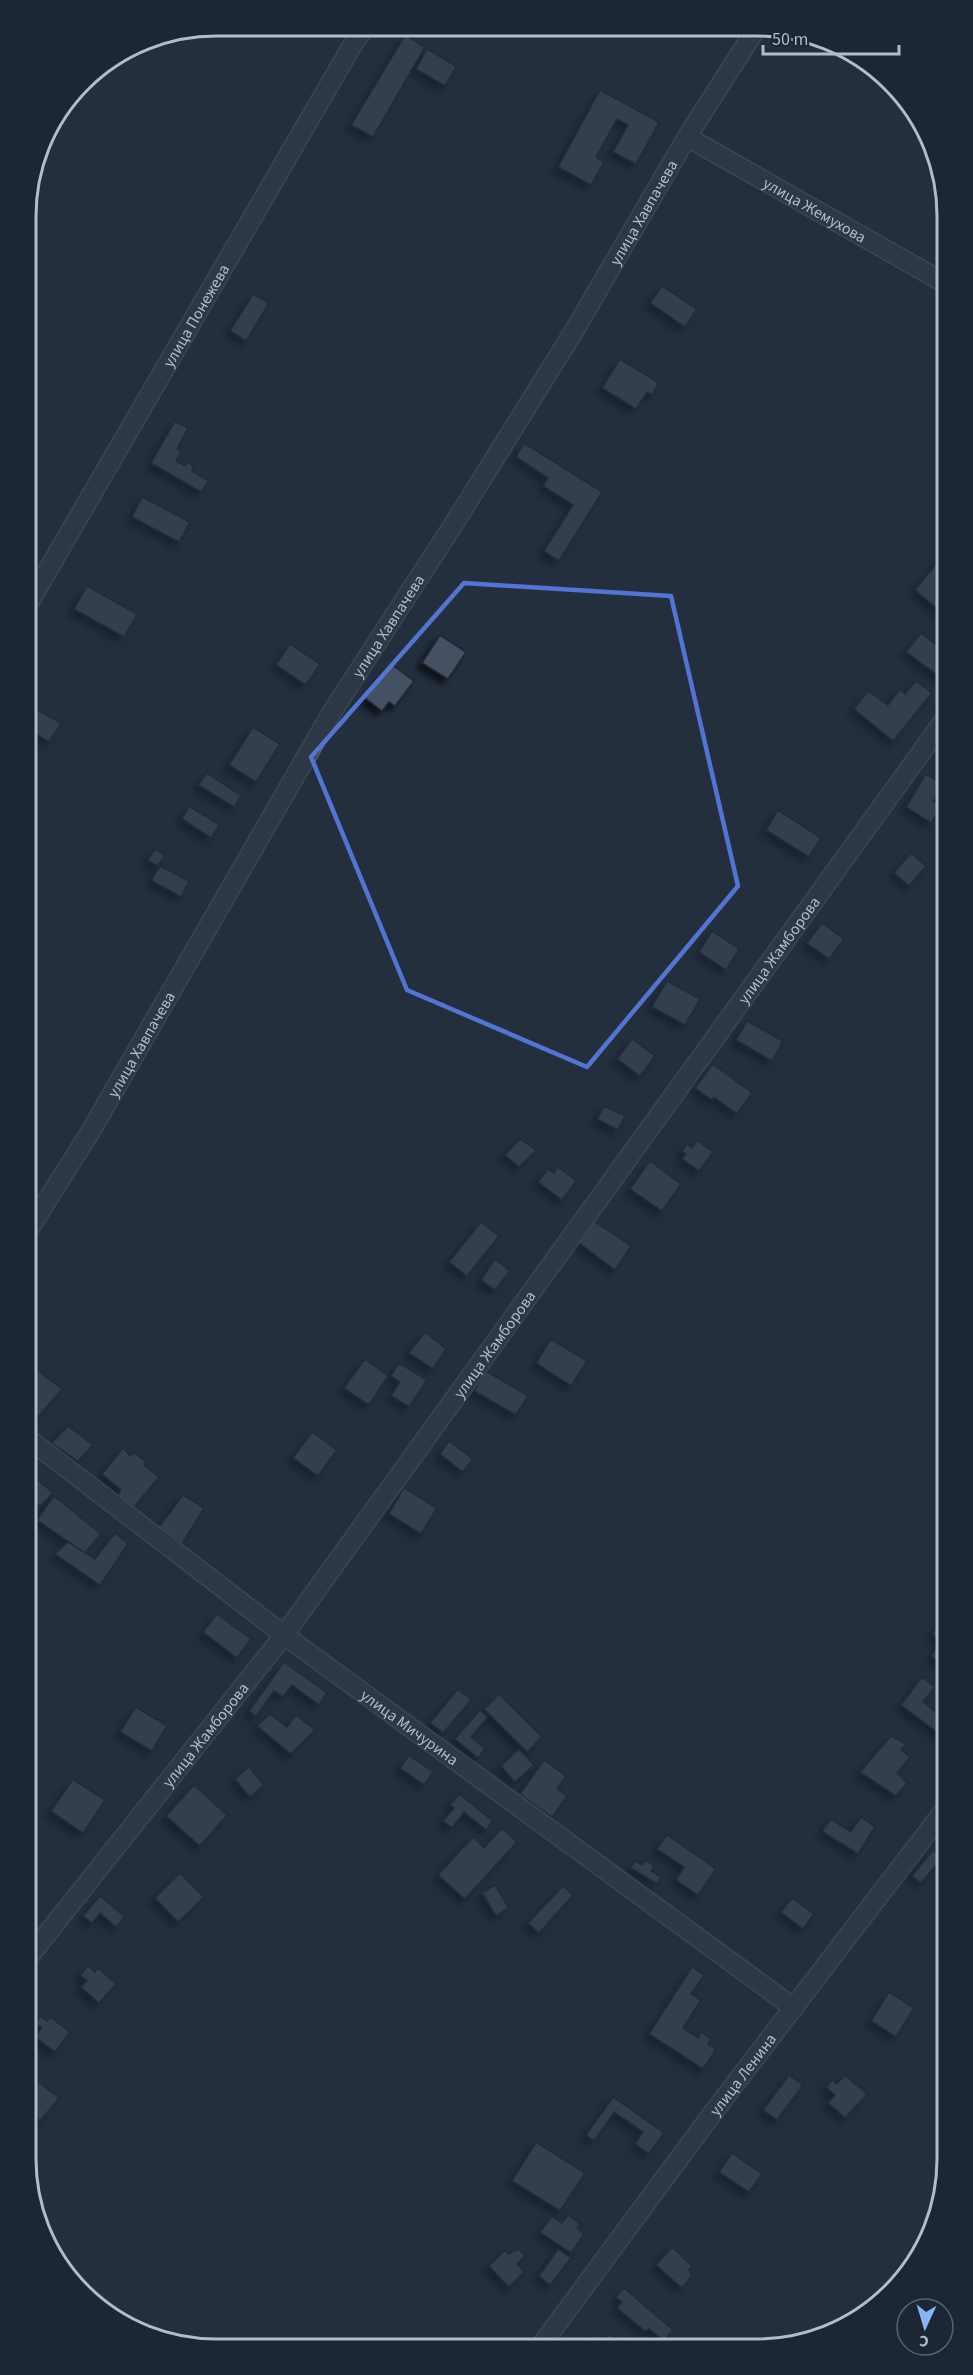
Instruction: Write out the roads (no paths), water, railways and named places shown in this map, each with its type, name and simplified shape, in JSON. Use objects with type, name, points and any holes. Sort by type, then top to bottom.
[{"type":"street","name":"улица Понежева","points":[[36,590],[359,36]]},
{"type":"street","name":"улица Хавпачева","points":[[36,1218],[95,1124],[332,712],[457,519],[574,331],[687,137],[752,36]]},
{"type":"street","name":"улица Жемухова","points":[[687,137],[937,279]]},
{"type":"street","name":"улица Жамборова","points":[[36,1948],[284,1635],[937,730]]},
{"type":"street","name":"улица Мичурина","points":[[36,1445],[284,1635],[794,2008]]},
{"type":"street","name":"улица Ленина","points":[[546,2339],[937,1821]]}]
